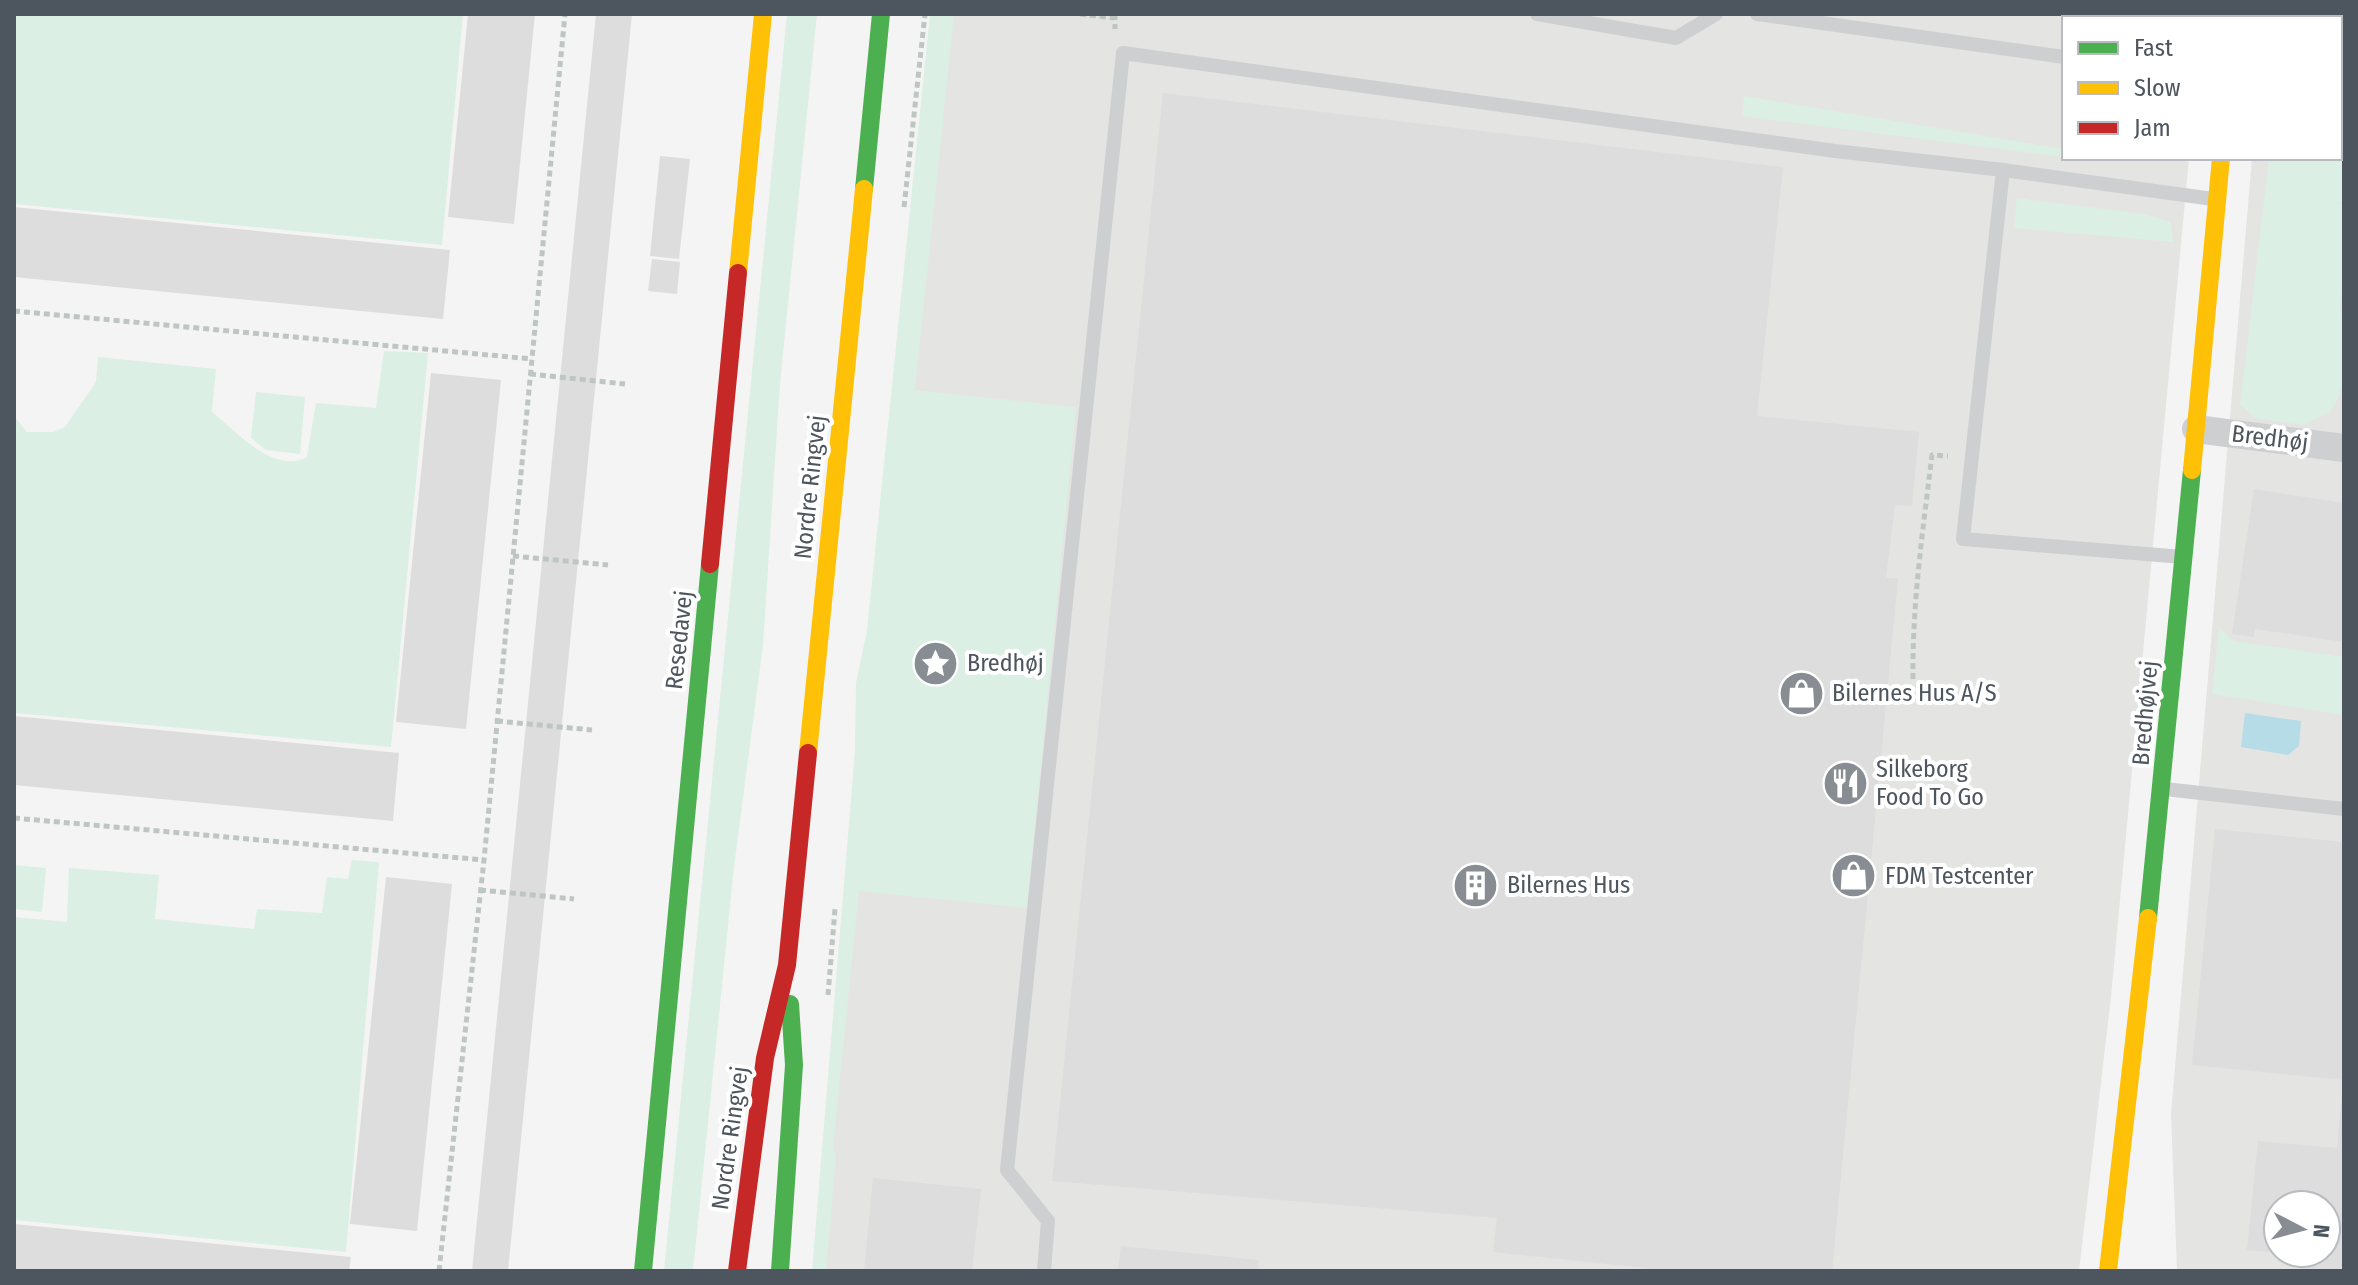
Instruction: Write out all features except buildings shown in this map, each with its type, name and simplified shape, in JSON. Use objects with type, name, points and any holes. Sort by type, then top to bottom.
[{"type":"street","name":"Resedavej","points":[[643,1271],[763,14]]},
{"type":"street","name":"Nordre Ringvej","points":[[737,1271],[765,1058],[787,965],[881,14]]},
{"type":"street","name":"Bredhøjvej","points":[[2108,1271],[2162,789],[2221,160]]},
{"type":"street","name":"Bredhøj","points":[[2196,429],[2344,448]]},
{"type":"street","name":"Nordre Ringvej","points":[[780,1271],[794,1065],[787,965]]},
{"type":"lane","points":[[1537,14],[1676,38],[1716,14]]},
{"type":"lane","points":[[1757,14],[2062,57]]},
{"type":"lane","points":[[1044,1271],[1048,1221],[1007,1170],[1123,53],[2217,200]]},
{"type":"lane","points":[[2003,170],[1963,539],[2183,557]]},
{"type":"lane","points":[[2162,789],[2344,809]]},
{"type":"path","points":[[439,1271],[484,860],[565,14]]},
{"type":"path","points":[[1080,14],[1114,18]]},
{"type":"path","points":[[14,311],[532,359]]},
{"type":"path","points":[[530,374],[625,384]]},
{"type":"path","points":[[1913,679],[1915,604],[1932,455],[1973,458]]},
{"type":"path","points":[[513,556],[608,565]]},
{"type":"path","points":[[497,721],[592,730]]},
{"type":"path","points":[[14,818],[484,860]]},
{"type":"path","points":[[480,890],[574,899]]},
{"type":"shaded area","points":[[932,14],[2203,14],[2062,16],[2062,160],[2189,160],[2111,997],[2079,1271],[814,1271]]},
{"type":"shaded area","points":[[2344,14],[2344,1271],[2177,1271],[2171,1114],[2252,160],[2342,160],[2342,16],[2264,16]]},
{"type":"green space","points":[[14,14],[463,14],[442,245],[14,204]]},
{"type":"green space","points":[[787,14],[817,14],[780,384],[763,645],[734,867],[693,1271],[664,1271]]},
{"type":"green space","points":[[930,14],[954,14],[915,390],[1076,407],[1027,908],[859,891],[833,1148],[836,1155],[826,1271],[812,1271],[855,750],[856,683],[867,630]]},
{"type":"green space","points":[[1744,96],[2062,149],[2062,157],[1742,116]]},
{"type":"green space","points":[[2342,157],[2344,203],[2335,202],[2344,205],[2340,309],[2344,321],[2344,374],[2339,397],[2331,411],[2303,425],[2255,418],[2240,405],[2269,160],[2342,160]]},
{"type":"green space","points":[[2017,198],[2144,214],[2171,222],[2173,242],[2014,228]]},
{"type":"green space","points":[[384,351],[428,353],[391,747],[14,713],[14,416],[27,432],[53,432],[65,427],[96,382],[98,357],[216,369],[212,412],[269,456],[294,461],[307,457],[316,403],[376,408]]},
{"type":"green space","points":[[256,392],[305,397],[300,454],[266,450],[251,438]]},
{"type":"green space","points":[[2219,627],[2234,641],[2344,657],[2344,715],[2212,694]]},
{"type":"green space","points":[[352,860],[379,862],[346,1252],[14,1220],[14,917],[67,922],[69,868],[159,875],[155,919],[254,929],[257,909],[322,913],[327,877],[348,879]]},
{"type":"green space","points":[[14,865],[46,868],[42,912],[14,909]]},
{"type":"water","points":[[2245,713],[2301,721],[2299,746],[2288,755],[2241,747]]},
{"type":"traffic: fast","points":[[864,189],[881,14]]},
{"type":"traffic: fast","points":[[2148,918],[2192,470]]},
{"type":"traffic: fast","points":[[643,1271],[710,564]]},
{"type":"traffic: fast","points":[[780,1271],[794,1065],[790,1004]]},
{"type":"traffic: slow","points":[[738,273],[763,14]]},
{"type":"traffic: slow","points":[[2192,470],[2221,160]]},
{"type":"traffic: slow","points":[[808,753],[864,189]]},
{"type":"traffic: slow","points":[[2108,1271],[2148,918]]},
{"type":"traffic: jam","points":[[710,564],[738,273]]},
{"type":"traffic: jam","points":[[737,1271],[765,1058],[787,965],[808,753]]},
{"type":"place","name":"Bredhøj","points":[[936,663]]},
{"type":"place","name":"Bilernes Hus A/S","points":[[1801,693]]},
{"type":"place","name":"Silkeborg Food To Go","points":[[1845,783]]},
{"type":"place","name":"FDM Testcenter","points":[[1854,876]]},
{"type":"place","name":"Bilernes Hus","points":[[1476,885]]}]
